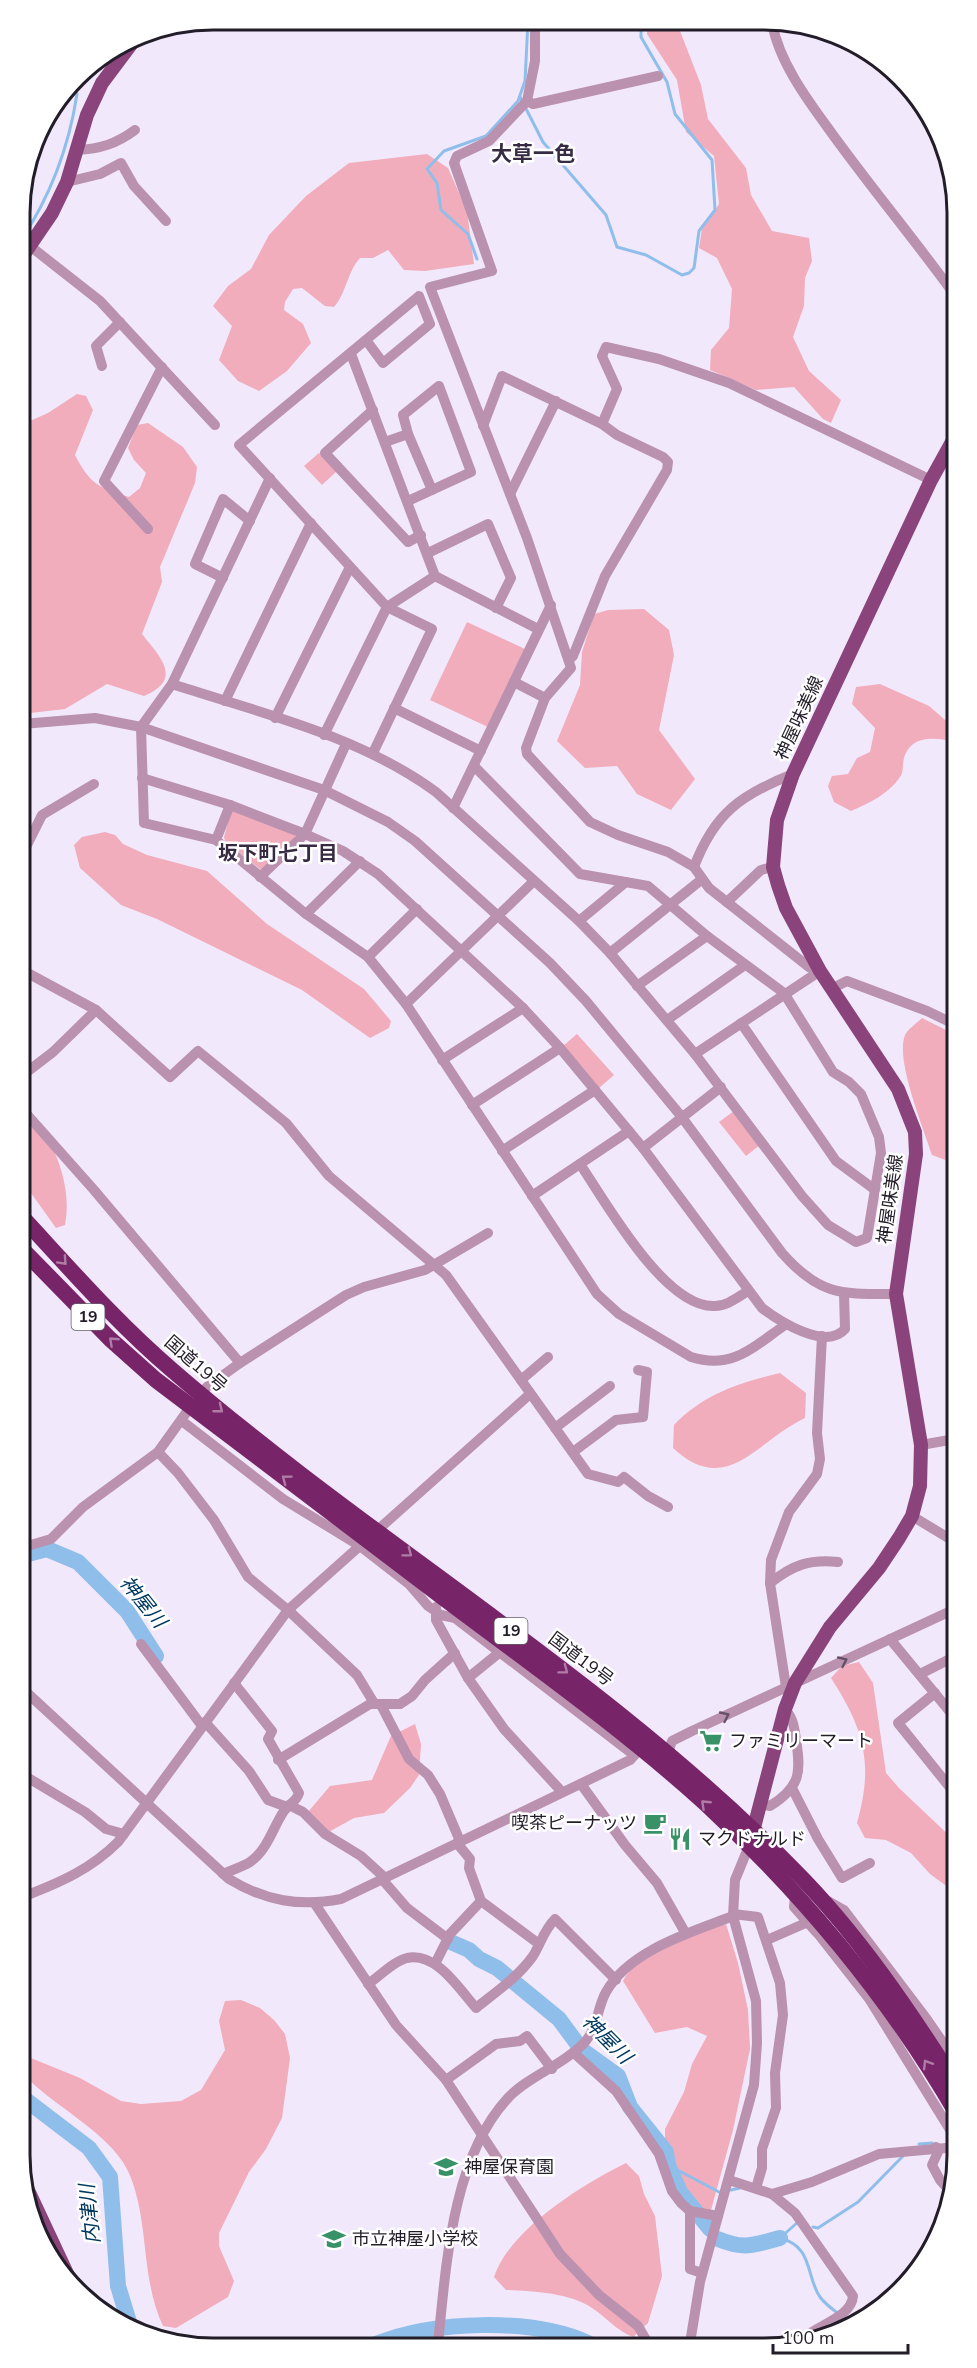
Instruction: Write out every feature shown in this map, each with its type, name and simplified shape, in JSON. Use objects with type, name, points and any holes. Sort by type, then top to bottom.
[{"type":"highway","name":"国道19号","points":[[30,1225],[195,1400]]},
{"type":"highway","name":"国道19号","points":[[30,1257],[110,1339],[324,1491],[368,1538],[438,1603],[752,1839],[813,1891],[890,1985],[947,2070]]},
{"type":"highway","name":"国道19号","points":[[368,1538],[670,1747],[752,1839],[811,1920],[893,2024],[947,2100]]},
{"type":"main road","points":[[30,246],[52,213],[67,182],[87,115],[102,83],[124,54]]},
{"type":"main road","name":"神屋味美線","points":[[752,1839],[791,1685],[810,1655],[879,1568],[912,1516],[920,1486],[921,1445],[896,1294],[915,1162],[915,1132],[898,1089],[820,970],[786,908],[773,867],[777,820],[793,774],[931,480],[947,451]]},
{"type":"street","points":[[535,30],[535,61],[527,101],[489,141],[457,156],[454,164],[492,271],[430,287],[510,494],[569,660],[571,670],[545,698],[526,748],[527,754],[590,822],[618,835],[668,852],[694,867],[701,880],[727,902],[809,967],[820,970]]},
{"type":"street","points":[[775,30],[790,70],[813,108],[874,194],[915,241],[947,285]]},
{"type":"street","points":[[527,101],[533,104],[657,76]]},
{"type":"street","points":[[76,150],[98,149],[121,140],[135,130]]},
{"type":"street","points":[[67,182],[100,174],[121,163],[134,186],[166,221]]},
{"type":"street","points":[[30,246],[100,301],[215,425]]},
{"type":"street","points":[[366,340],[383,363],[429,324],[419,296],[239,445],[387,607],[432,629],[373,753]]},
{"type":"street","points":[[102,366],[96,346],[120,322]]},
{"type":"street","points":[[602,424],[616,389],[602,356],[606,347],[659,359],[729,383],[931,480]]},
{"type":"street","points":[[351,354],[435,576],[538,629]]},
{"type":"street","points":[[148,529],[104,481],[162,368]]},
{"type":"street","points":[[483,426],[502,376],[602,424],[617,435],[663,457],[668,462],[667,470],[605,576],[573,657],[569,660]]},
{"type":"street","points":[[408,501],[432,490],[471,471],[439,386],[403,416],[408,434],[432,490]]},
{"type":"street","points":[[510,494],[556,401]]},
{"type":"street","points":[[373,410],[325,453],[408,542],[421,535]]},
{"type":"street","points":[[385,442],[408,434]]},
{"type":"street","points":[[270,478],[172,684],[141,727],[144,823],[216,840],[306,914],[368,957],[406,1004],[607,1306],[692,1357],[721,1362],[738,1358],[785,1325]]},
{"type":"street","points":[[223,578],[195,564],[223,499],[250,521]]},
{"type":"street","points":[[225,701],[311,523]]},
{"type":"street","points":[[428,553],[488,524],[511,578],[496,608]]},
{"type":"street","points":[[275,718],[350,567]]},
{"type":"street","points":[[324,735],[387,607],[435,576]]},
{"type":"street","points":[[453,808],[551,605]]},
{"type":"street","points":[[514,682],[545,698]]},
{"type":"street","points":[[172,684],[373,753],[414,776],[579,921],[610,953],[721,1086],[802,1196],[828,1225],[856,1242],[867,1238],[881,1153],[873,1118],[861,1094],[849,1082],[833,1072],[784,993],[707,936],[648,886],[580,874],[474,766]]},
{"type":"street","points":[[394,708],[481,751]]},
{"type":"street","points":[[30,723],[95,718],[141,727],[324,790],[388,822],[415,841],[498,916],[586,1001],[681,1116],[792,1265],[818,1284],[844,1293],[896,1294]]},
{"type":"street","points":[[260,877],[305,834],[346,744]]},
{"type":"street","points":[[694,867],[711,830],[727,811],[759,790],[793,774]]},
{"type":"street","points":[[142,778],[230,805],[305,834],[360,861],[378,874],[523,1008],[560,1048],[643,1148],[762,1308],[785,1325],[822,1336],[835,1336],[845,1329],[844,1293]]},
{"type":"street","points":[[30,839],[42,815],[94,784]]},
{"type":"street","points":[[216,840],[230,805]]},
{"type":"street","points":[[306,914],[360,861]]},
{"type":"street","points":[[727,902],[761,870],[773,867]]},
{"type":"street","points":[[610,953],[701,880]]},
{"type":"street","points":[[406,1004],[534,881]]},
{"type":"street","points":[[579,921],[626,882]]},
{"type":"street","points":[[368,957],[417,909]]},
{"type":"street","points":[[637,986],[707,936]]},
{"type":"street","points":[[667,1020],[745,965]]},
{"type":"street","points":[[695,1054],[820,970]]},
{"type":"street","points":[[30,974],[96,1010],[170,1077],[199,1051],[286,1123],[329,1176],[434,1265],[459,1290],[588,1474],[618,1482],[624,1476],[648,1496],[668,1507]]},
{"type":"street","points":[[833,987],[846,981],[947,1021]]},
{"type":"street","points":[[442,1060],[523,1008]]},
{"type":"street","points":[[30,1070],[53,1052],[96,1010]]},
{"type":"street","points":[[741,1023],[836,1161],[874,1189]]},
{"type":"street","points":[[472,1105],[560,1048]]},
{"type":"street","points":[[643,1148],[721,1086]]},
{"type":"street","points":[[502,1151],[596,1090]]},
{"type":"street","points":[[30,1118],[240,1363]]},
{"type":"street","points":[[532,1196],[629,1131]]},
{"type":"street","points":[[580,1164],[649,1267],[669,1285],[701,1304],[715,1306],[729,1303],[748,1291]]},
{"type":"street","points":[[30,1546],[51,1539],[83,1507],[158,1452],[195,1400],[208,1386],[240,1363],[346,1295],[434,1265],[488,1233]]},
{"type":"street","points":[[791,1685],[770,1583],[771,1560],[789,1512],[817,1474],[820,1459],[817,1433],[822,1336]]},
{"type":"street","points":[[521,1380],[548,1357]]},
{"type":"street","points":[[573,1452],[616,1420],[643,1417],[646,1372],[638,1370]]},
{"type":"street","points":[[555,1428],[610,1386]]},
{"type":"street","points":[[30,1894],[81,1872],[100,1860],[123,1834],[288,1610],[530,1394]]},
{"type":"street","points":[[182,1421],[283,1499],[368,1538]]},
{"type":"street","points":[[921,1445],[947,1440]]},
{"type":"street","points":[[158,1452],[178,1473],[214,1520],[248,1577],[288,1610],[357,1675],[378,1704],[409,1759],[428,1776],[440,1794],[458,1842],[470,1859],[468,1868],[481,1901],[539,1944]]},
{"type":"street","points":[[283,1499],[324,1491]]},
{"type":"street","points":[[912,1516],[947,1537]]},
{"type":"street","points":[[770,1583],[802,1563],[818,1560],[838,1563]]},
{"type":"street","points":[[30,1696],[223,1874],[263,1896],[288,1902],[315,1904],[341,1899],[630,1760],[638,1752],[500,1652],[438,1603]]},
{"type":"street","points":[[438,1603],[436,1620],[468,1678],[504,1729],[562,1792]]},
{"type":"street","points":[[670,1747],[791,1685],[947,1613]]},
{"type":"street","points":[[890,1639],[947,1708]]},
{"type":"street","points":[[141,1644],[204,1724],[249,1771],[268,1800],[303,1812],[325,1834],[361,1856],[407,1908],[448,1939]]},
{"type":"street","points":[[468,1678],[500,1652]]},
{"type":"street","points":[[278,1760],[378,1704],[400,1704],[412,1696],[425,1680],[455,1653]]},
{"type":"street","points":[[920,1674],[947,1660]]},
{"type":"street","points":[[223,1874],[256,1857],[267,1844],[270,1833],[288,1807],[297,1799],[299,1790],[278,1760],[268,1739],[272,1731],[234,1683]]},
{"type":"street","points":[[935,1693],[898,1723],[947,1784]]},
{"type":"street","points":[[761,1804],[770,1806],[786,1796],[800,1769],[793,1717],[785,1709]]},
{"type":"street","points":[[30,1779],[85,1812],[106,1829],[123,1834]]},
{"type":"street","points":[[580,1784],[625,1845],[657,1883],[686,1934]]},
{"type":"street","points":[[792,1788],[818,1839],[842,1878],[870,1863]]},
{"type":"street","points":[[691,2338],[702,2273],[754,2085],[757,2043],[756,2001],[733,1915],[735,1880],[752,1839]]},
{"type":"street","points":[[813,1891],[844,1910],[947,2048]]},
{"type":"street","points":[[435,1964],[448,1939],[481,1901]]},
{"type":"street","points":[[315,1904],[396,2025],[446,2080],[560,2254],[599,2295],[638,2326],[645,2338]]},
{"type":"street","points":[[439,2338],[448,2238],[477,2143],[493,2116],[510,2096],[574,2053],[587,2039],[598,2018],[606,1992],[638,1959],[665,1941],[733,1915],[758,1917],[780,1983],[783,2015],[775,2073],[776,2108],[762,2149],[762,2168],[756,2188]]},
{"type":"street","points":[[368,1984],[409,1958],[435,1964],[476,2008],[514,1978],[539,1944],[546,1928],[555,1919],[616,1980]]},
{"type":"street","points":[[767,1940],[811,1920],[819,1935],[893,2024],[947,2123]]},
{"type":"street","points":[[446,2080],[496,2044],[520,2041],[527,2036],[552,2069]]},
{"type":"street","points":[[574,2053],[616,2091],[659,2154],[672,2191],[694,2212],[718,2216]]},
{"type":"street","points":[[936,2147],[938,2152],[932,2165],[944,2184]]},
{"type":"street","points":[[772,2194],[812,2182],[879,2154],[947,2147]]},
{"type":"street","points":[[729,2180],[772,2194],[795,2213],[854,2296],[853,2305],[847,2311],[813,2331]]},
{"type":"street","points":[[694,2212],[690,2270],[702,2273]]},
{"type":"shaded area","points":[[647,30],[680,30],[701,85],[708,119],[746,168],[751,195],[772,231],[809,238],[812,261],[805,278],[804,306],[793,337],[809,371],[841,400],[831,423],[823,419],[794,387],[756,390],[710,370],[711,350],[729,328],[732,289],[717,258],[699,248],[702,229],[719,204],[714,156],[686,132],[677,80],[647,34]]},
{"type":"shaded area","points":[[427,154],[448,168],[467,211],[474,264],[425,271],[404,270],[388,250],[373,258],[360,258],[352,269],[342,295],[334,307],[325,306],[302,288],[293,289],[285,302],[284,310],[303,324],[311,343],[287,371],[259,391],[238,381],[219,360],[232,326],[213,306],[228,286],[251,269],[269,235],[306,196],[349,163]]},
{"type":"shaded area","points":[[77,394],[86,396],[93,410],[75,455],[85,472],[96,483],[129,497],[140,488],[146,473],[134,460],[128,448],[137,425],[148,423],[183,447],[197,467],[195,483],[160,567],[162,582],[142,634],[165,667],[166,675],[163,682],[144,696],[107,684],[65,709],[30,713],[30,421],[48,413]]},
{"type":"shaded area","points":[[319,453],[337,471],[322,485],[304,466]]},
{"type":"shaded area","points":[[644,609],[669,630],[674,655],[659,730],[695,779],[671,810],[637,794],[617,766],[585,768],[557,741],[580,685],[582,652],[594,614],[608,610]]},
{"type":"shaded area","points":[[467,622],[525,649],[488,727],[430,700]]},
{"type":"shaded area","points":[[880,684],[929,706],[947,722],[947,738],[946,740],[920,740],[911,746],[904,758],[901,775],[895,783],[878,797],[851,811],[834,802],[828,786],[832,776],[848,774],[857,758],[870,752],[875,728],[852,704],[856,687]]},
{"type":"shaded area","points":[[234,810],[295,834],[295,838],[261,870],[225,841],[231,812]]},
{"type":"shaded area","points":[[105,832],[115,835],[123,844],[147,855],[207,871],[267,924],[364,989],[391,1021],[389,1028],[370,1038],[302,990],[157,919],[121,905],[80,868],[74,845],[82,837]]},
{"type":"shaded area","points":[[922,1018],[946,1030],[947,1033],[947,1161],[932,1155],[912,1095],[903,1046],[905,1035]]},
{"type":"shaded area","points":[[577,1034],[614,1075],[599,1088],[563,1046]]},
{"type":"shaded area","points":[[734,1111],[760,1145],[746,1156],[719,1122]]},
{"type":"shaded area","points":[[30,1122],[48,1141],[54,1151],[63,1178],[66,1197],[65,1225],[56,1228],[30,1192]]},
{"type":"shaded area","points":[[780,1373],[806,1393],[805,1418],[756,1451],[726,1467],[710,1468],[692,1462],[673,1448],[674,1425],[697,1405],[723,1391]]},
{"type":"shaded area","points":[[859,1662],[873,1683],[886,1773],[947,1833],[947,1886],[930,1874],[911,1853],[886,1840],[865,1838],[857,1823],[865,1782],[865,1764],[858,1730],[831,1678],[842,1666]]},
{"type":"shaded area","points":[[415,1724],[421,1744],[419,1775],[410,1788],[384,1813],[354,1818],[327,1833],[308,1812],[330,1786],[372,1780],[391,1736]]},
{"type":"shaded area","points":[[726,1924],[738,1963],[748,2010],[750,2049],[733,2130],[708,2221],[698,2221],[675,2191],[665,2157],[665,2129],[684,2092],[692,2064],[707,2036],[687,2027],[655,2033],[623,1981],[630,1970],[654,1952],[684,1938]]},
{"type":"shaded area","points":[[241,2000],[260,2008],[285,2034],[290,2058],[282,2118],[266,2149],[249,2172],[219,2233],[219,2246],[234,2281],[228,2297],[176,2328],[163,2326],[151,2290],[137,2196],[131,2178],[123,2163],[99,2136],[30,2081],[30,2058],[80,2078],[121,2101],[141,2104],[181,2101],[201,2090],[225,2050],[219,2021],[225,2001]]},
{"type":"shaded area","points":[[626,2163],[639,2176],[644,2194],[655,2216],[662,2276],[648,2323],[633,2337],[592,2308],[573,2299],[539,2292],[506,2290],[494,2277],[502,2259],[515,2242],[531,2226],[569,2196]]},
{"type":"waterway","points":[[477,259],[468,234],[441,210],[437,183],[427,169],[444,151],[486,136],[518,101],[525,81],[528,30]]},
{"type":"waterway","points":[[520,97],[543,142],[606,215],[617,247],[646,255],[682,275],[689,273],[694,268],[699,231],[715,210],[712,160],[675,114],[667,82],[641,37],[641,30]]},
{"type":"waterway","points":[[30,227],[57,171],[69,133],[76,92]]},
{"type":"waterway","name":"神屋川","points":[[30,1553],[47,1549],[78,1562],[127,1611],[156,1656]]},
{"type":"waterway","name":"神屋川","points":[[453,1943],[469,1950],[479,1959],[497,1968],[559,2019],[582,2050],[618,2076],[630,2107],[666,2152],[668,2165],[680,2192],[710,2229]]},
{"type":"waterway","name":"内津川","points":[[30,2103],[89,2148],[110,2177],[118,2286],[127,2316]]},
{"type":"waterway","points":[[919,2144],[932,2143]]},
{"type":"waterway","points":[[813,2227],[818,2228],[858,2202],[903,2156]]},
{"type":"waterway","points":[[668,2165],[719,2192]]},
{"type":"waterway","points":[[731,2190],[740,2188]]},
{"type":"waterway","points":[[798,2222],[780,2238],[791,2242],[804,2255],[815,2289],[820,2297],[845,2319]]},
{"type":"waterway","name":"神屋川","points":[[718,2239],[742,2245],[780,2238]]},
{"type":"waterway","name":"内津川","points":[[393,2338],[425,2330],[482,2325],[539,2329],[574,2338]]},
{"type":"place","name":"ファミリーマート","points":[[711,1741]]},
{"type":"place","name":"喫茶ピーナッツ","points":[[655,1823]]},
{"type":"place","name":"マクドナルド","points":[[680,1839]]},
{"type":"place","name":"神屋保育園","points":[[446,2167]]},
{"type":"place","name":"市立神屋小学校","points":[[334,2239]]},
{"type":"district","name":"大草一色","points":[[533,154]]},
{"type":"district","name":"坂下町七丁目","points":[[278,853]]}]
